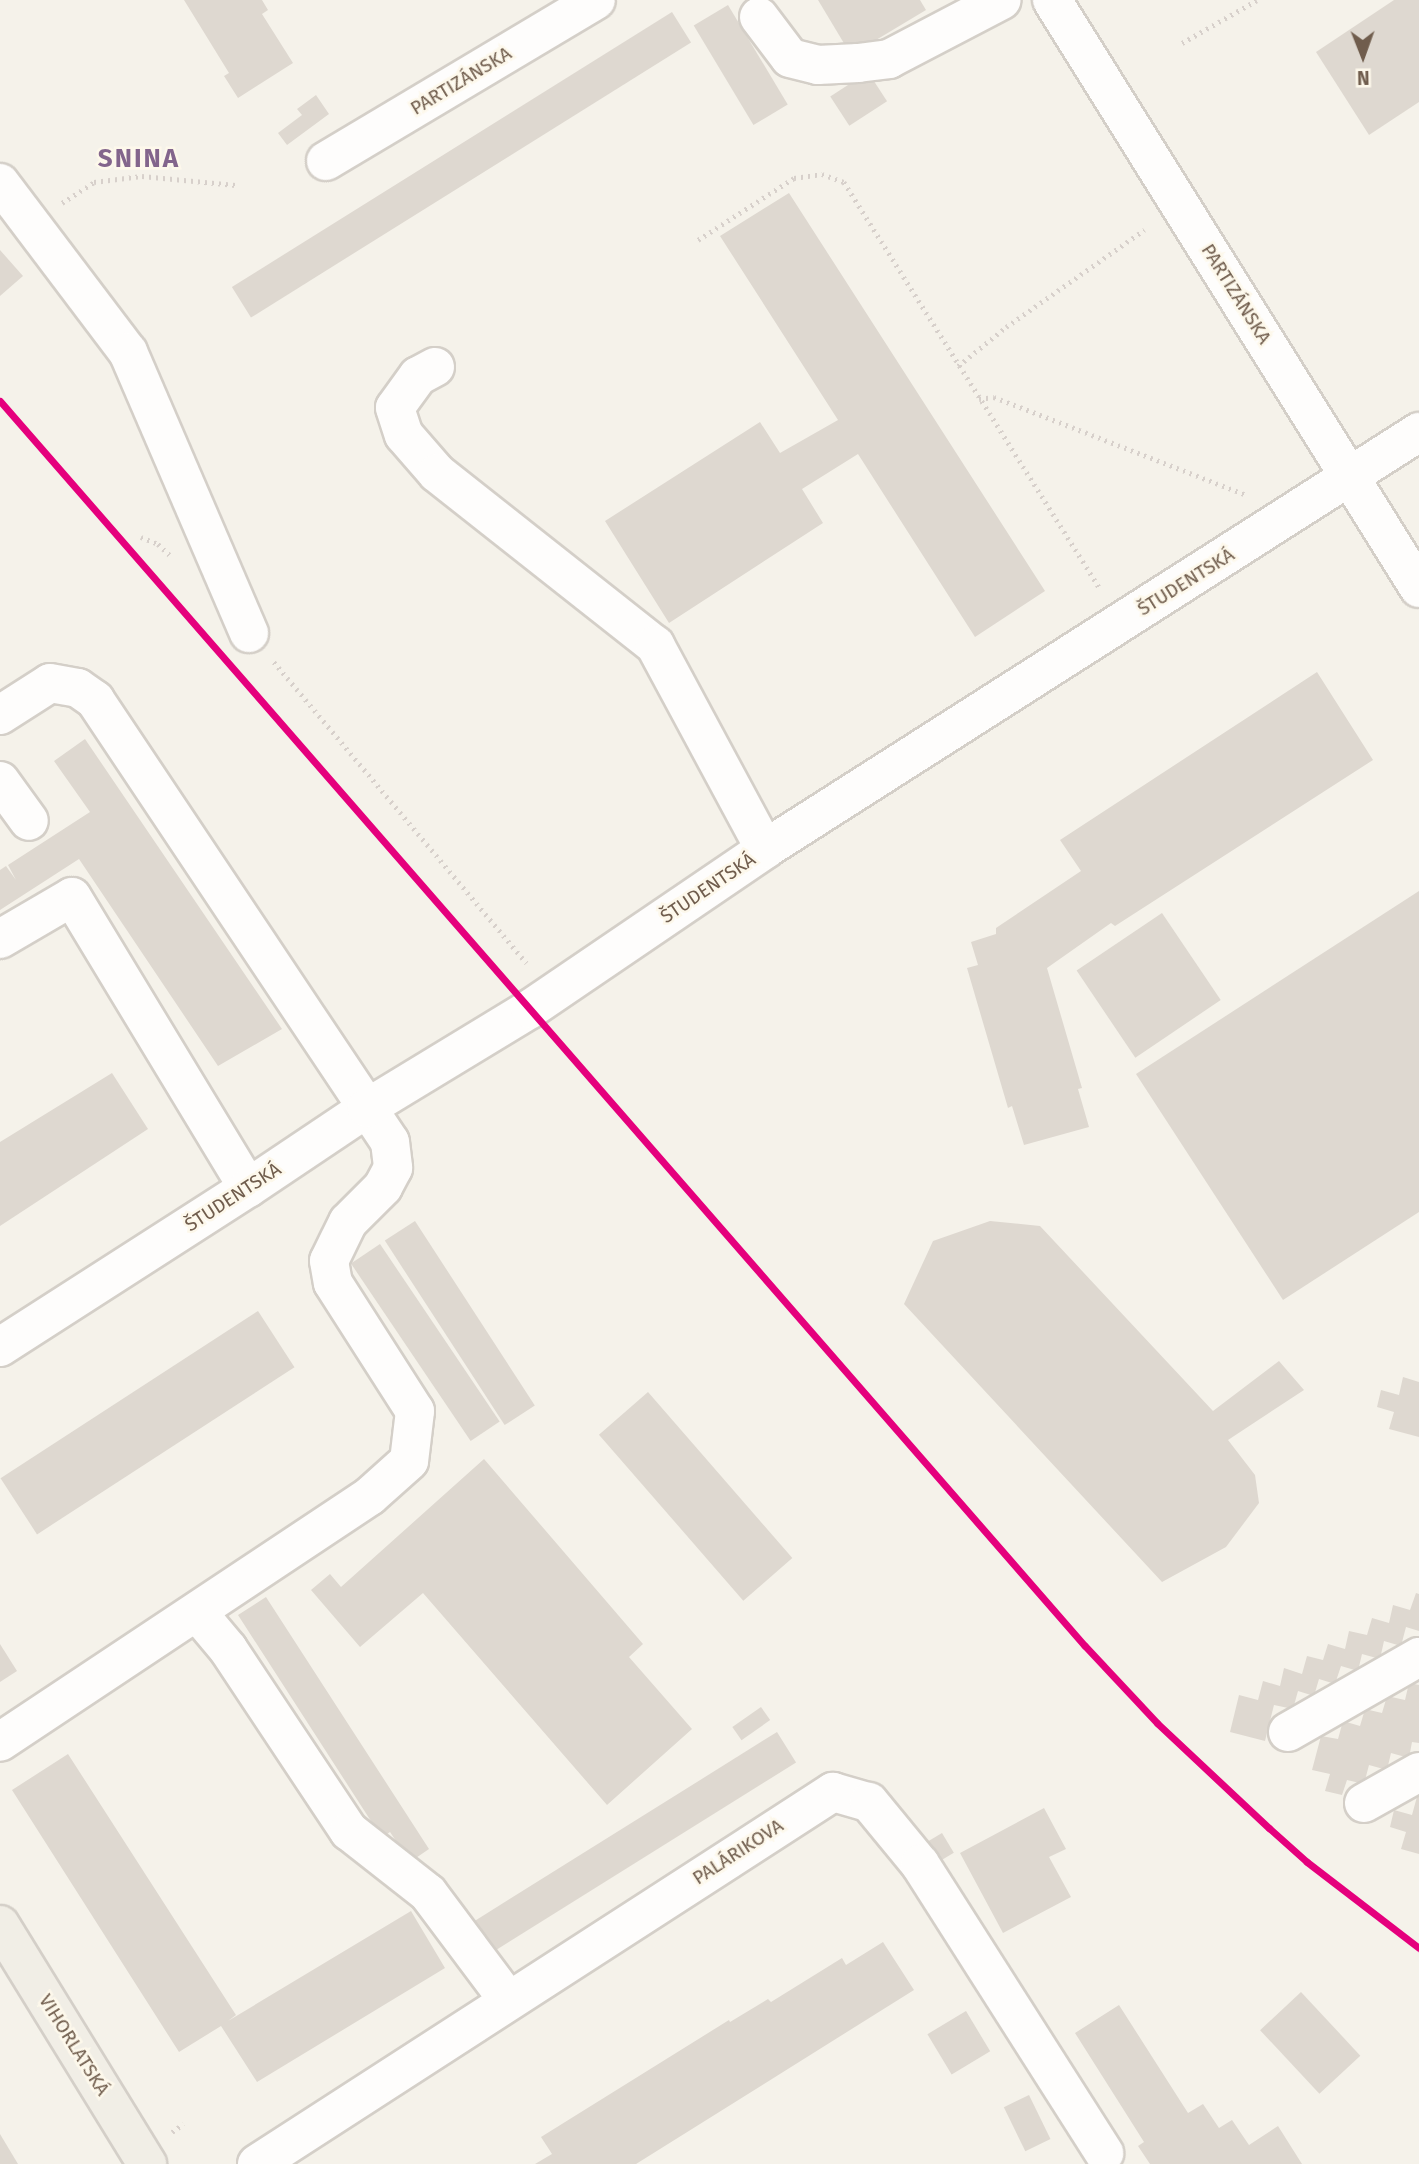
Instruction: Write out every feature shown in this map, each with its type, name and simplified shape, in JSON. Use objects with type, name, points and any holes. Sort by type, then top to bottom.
[{"type":"main road","name":"VIHORLATSKÁ","points":[[0,1926],[147,2164]]},
{"type":"street","name":"PARTIZÁNSKA","points":[[326,161],[596,0]]},
{"type":"street","points":[[759,17],[790,58],[818,65],[889,59],[1002,0]]},
{"type":"street","name":"PARTIZÁNSKA","points":[[1052,0],[1419,588]]},
{"type":"street","points":[[8,193],[128,352],[249,633]]},
{"type":"street","points":[[435,367],[418,376],[395,408],[404,435],[437,472],[656,645],[765,849]]},
{"type":"street","name":"ŠTUDENTSKÁ","points":[[0,1347],[367,1108],[551,994],[765,849],[1419,432]]},
{"type":"street","points":[[0,715],[50,683],[78,688],[95,700],[390,1142],[393,1168],[383,1187],[348,1222],[329,1261],[333,1283],[415,1411],[409,1461],[370,1496],[0,1742]]},
{"type":"street","points":[[0,781],[29,821]]},
{"type":"street","points":[[0,939],[72,897],[248,1188]]},
{"type":"street","points":[[197,1612],[228,1649],[349,1831],[428,1893],[508,2000]]},
{"type":"street","points":[[1288,1732],[1419,1657]]},
{"type":"street","points":[[1364,1803],[1419,1772]]},
{"type":"street","name":"PALÁRIKOVA","points":[[257,2164],[832,1792],[869,1802],[920,1864],[1100,2160]]},
{"type":"path","points":[[1182,43],[1257,0]]},
{"type":"path","points":[[698,240],[794,178],[822,174],[844,182],[1106,598]]},
{"type":"path","points":[[8,193],[59,205],[94,182],[142,176],[236,185]]},
{"type":"path","points":[[958,366],[1006,327],[1144,230]]},
{"type":"path","points":[[979,399],[994,397],[1248,496]]},
{"type":"path","points":[[249,633],[551,994]]},
{"type":"building","points":[[184,0],[262,0],[268,10],[262,14],[293,63],[238,98],[224,76],[229,73]]},
{"type":"building","points":[[818,0],[920,0],[926,10],[851,55]]},
{"type":"building","points":[[1394,0],[1419,0],[1419,102],[1369,135],[1316,52]]},
{"type":"building","points":[[728,5],[788,104],[753,125],[694,26]]},
{"type":"building","points":[[672,12],[691,43],[251,318],[232,287]]},
{"type":"building","points":[[868,72],[887,101],[849,126],[830,97]]},
{"type":"building","points":[[316,95],[329,114],[287,145],[278,133],[302,115],[297,109]]},
{"type":"building","points":[[789,193],[1045,591],[975,637],[858,454],[802,489],[823,523],[669,623],[605,521],[760,422],[780,453],[838,420],[720,236]]},
{"type":"building","points":[[0,250],[23,276],[0,296]]},
{"type":"building","points":[[1317,672],[1373,760],[1115,926],[1111,923],[1047,968],[1082,1088],[1078,1089],[1089,1127],[1024,1145],[1012,1106],[1008,1108],[967,968],[978,965],[971,942],[996,934],[996,928],[1081,871],[1060,840]]},
{"type":"building","points":[[85,739],[282,1029],[218,1066],[79,859],[0,910],[0,870],[6,866],[16,880],[8,865],[90,812],[54,761]]},
{"type":"building","points":[[1419,891],[1419,1212],[1283,1300],[1136,1074]]},
{"type":"building","points":[[1162,913],[1221,1000],[1135,1058],[1077,971]]},
{"type":"building","points":[[112,1073],[148,1129],[0,1226],[0,1142]]},
{"type":"building","points":[[415,1221],[535,1406],[505,1425],[385,1241]]},
{"type":"building","points":[[990,1221],[1040,1226],[1213,1411],[1279,1361],[1304,1390],[1228,1440],[1255,1475],[1259,1503],[1226,1547],[1162,1582],[904,1304],[933,1241]]},
{"type":"building","points":[[380,1244],[500,1421],[471,1441],[351,1264]]},
{"type":"building","points":[[258,1311],[294,1367],[37,1534],[1,1478]]},
{"type":"building","points":[[1403,1377],[1419,1382],[1419,1437],[1389,1429],[1394,1412],[1377,1407],[1381,1390],[1399,1395]]},
{"type":"building","points":[[648,1392],[792,1558],[743,1601],[599,1435]]},
{"type":"building","points":[[484,1459],[643,1644],[629,1657],[692,1729],[607,1805],[423,1593],[360,1647],[311,1590],[330,1574],[341,1587]]},
{"type":"building","points":[[1416,1593],[1419,1594],[1419,1631],[1406,1627],[1401,1646],[1384,1641],[1380,1659],[1362,1654],[1358,1671],[1341,1666],[1335,1684],[1319,1679],[1314,1696],[1298,1691],[1293,1709],[1274,1705],[1265,1741],[1230,1732],[1239,1695],[1258,1700],[1263,1681],[1280,1686],[1284,1668],[1302,1674],[1307,1656],[1323,1660],[1328,1644],[1345,1649],[1349,1631],[1367,1635],[1372,1618],[1389,1623],[1393,1605],[1410,1610]]},
{"type":"building","points":[[266,1597],[429,1849],[410,1862],[390,1832],[383,1837],[369,1818],[238,1615]]},
{"type":"building","points":[[0,1644],[17,1671],[0,1682]]},
{"type":"building","points":[[1409,1683],[1419,1685],[1419,1743],[1412,1742],[1409,1758],[1391,1753],[1387,1770],[1369,1765],[1364,1784],[1347,1780],[1342,1795],[1325,1791],[1330,1774],[1312,1770],[1321,1736],[1338,1739],[1343,1721],[1360,1726],[1365,1709],[1382,1713],[1387,1696],[1405,1700]]},
{"type":"building","points":[[761,1707],[770,1720],[742,1740],[732,1727]]},
{"type":"building","points":[[777,1732],[796,1763],[493,1952],[474,1921]]},
{"type":"building","points":[[68,1754],[236,2015],[228,2021],[411,1911],[445,1968],[257,2082],[221,2026],[179,2052],[12,1790]]},
{"type":"building","points":[[1418,1793],[1419,1854],[1401,1849],[1406,1832],[1390,1827],[1394,1810],[1412,1815]]},
{"type":"building","points":[[1044,1808],[1066,1849],[1049,1857],[1071,1897],[1003,1933],[960,1853]]},
{"type":"building","points":[[942,1833],[954,1853],[934,1865],[922,1845]]},
{"type":"building","points":[[883,1942],[914,1990],[636,2164],[535,2164],[552,2154],[541,2137],[729,2020],[730,2022],[768,1999],[771,2002],[842,1958],[846,1965]]},
{"type":"building","points":[[1301,1992],[1360,2056],[1319,2094],[1260,2030]]},
{"type":"building","points":[[1119,2005],[1188,2113],[1203,2104],[1219,2128],[1232,2120],[1249,2145],[1278,2126],[1302,2164],[1150,2164],[1138,2146],[1144,2142],[1075,2033]]},
{"type":"building","points":[[966,2011],[990,2051],[952,2074],[927,2034]]},
{"type":"building","points":[[1029,2095],[1050,2139],[1025,2151],[1004,2107]]},
{"type":"building","points":[[0,2134],[18,2164],[0,2164]]},
{"type":"transit line","points":[[0,401],[1085,1646],[1157,1723],[1269,1828],[1307,1862],[1419,1948]]},
{"type":"district","name":"SNINA","points":[[139,159]]}]
